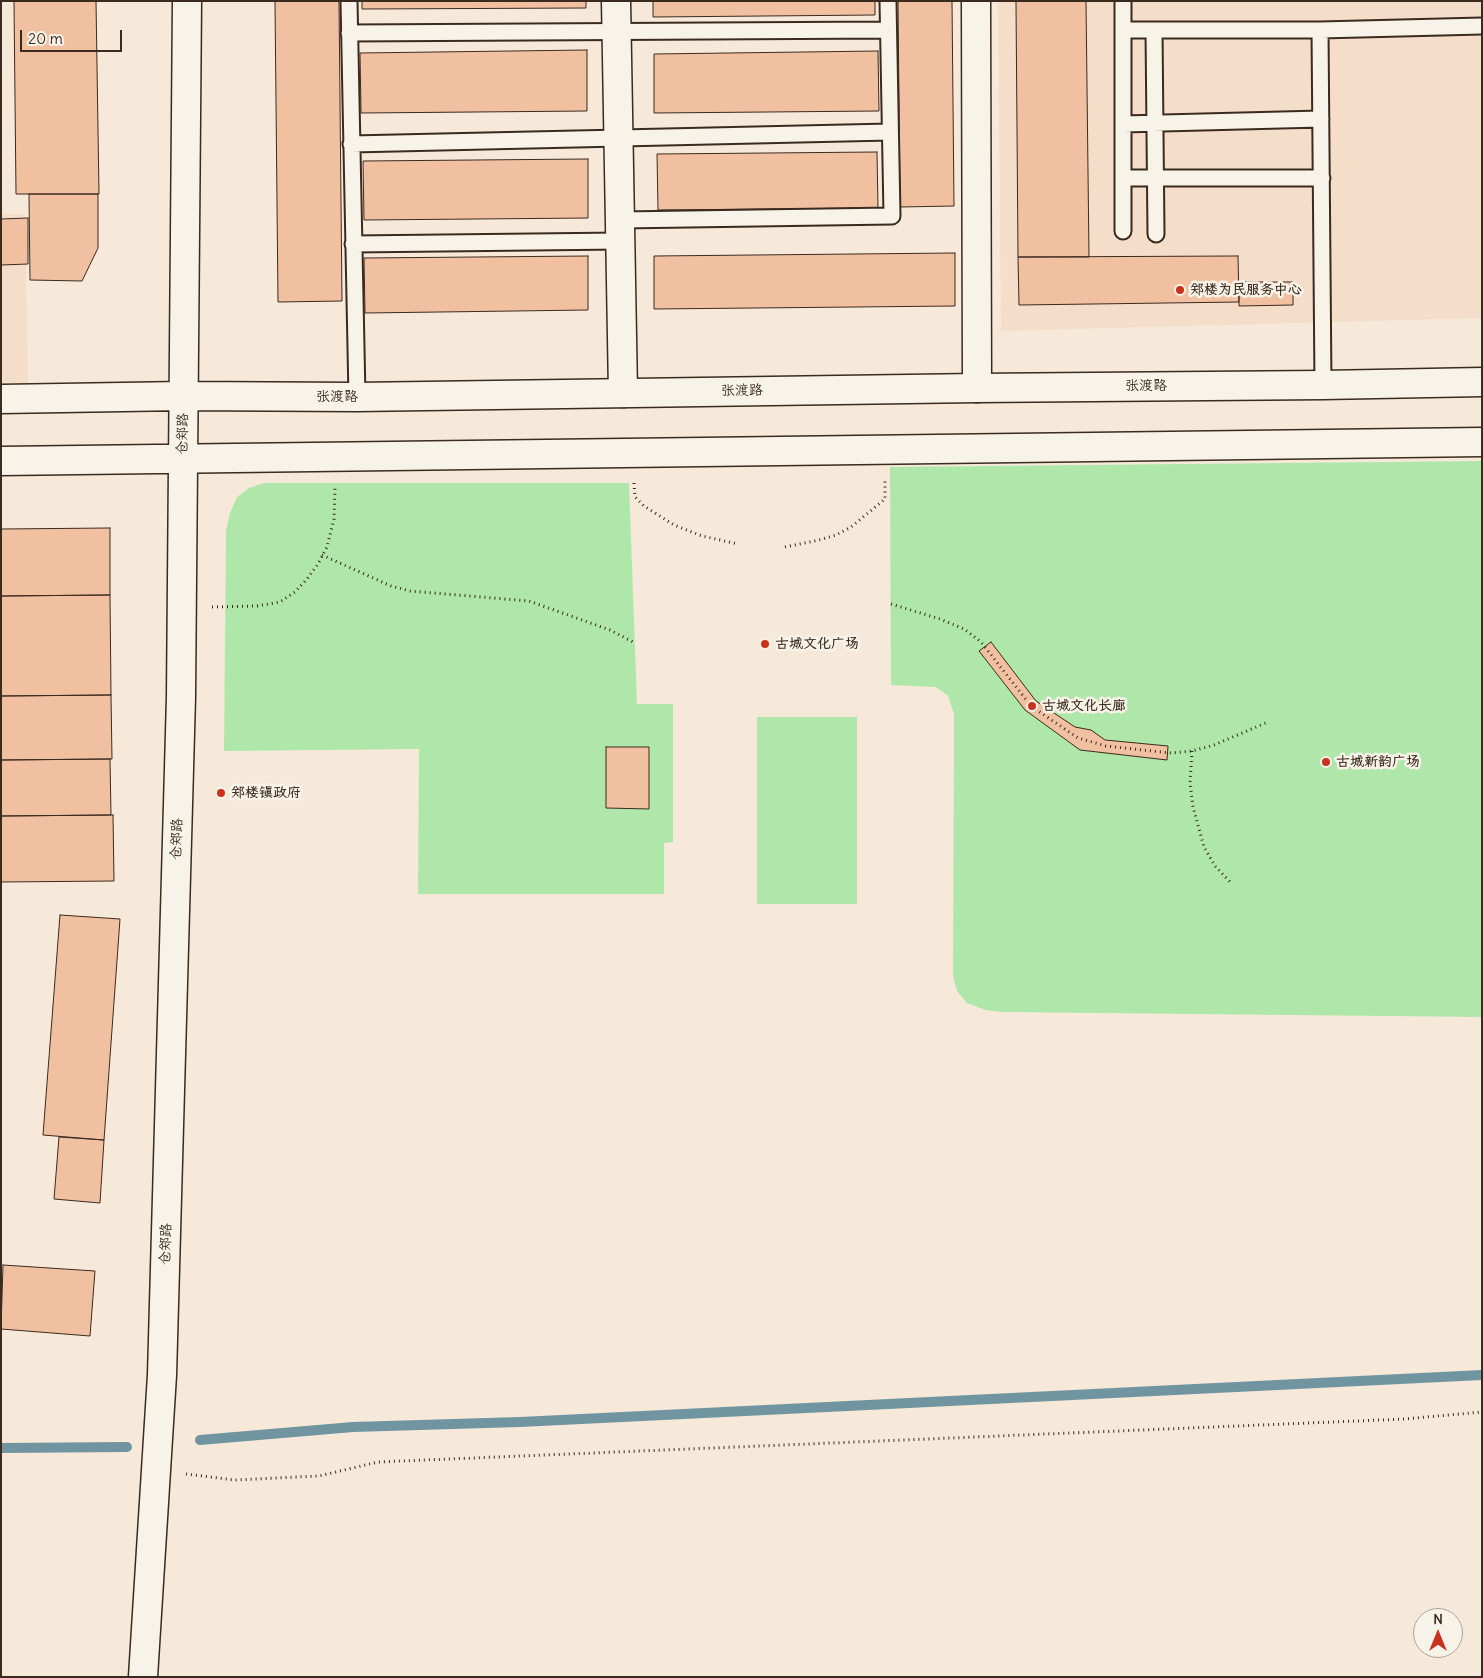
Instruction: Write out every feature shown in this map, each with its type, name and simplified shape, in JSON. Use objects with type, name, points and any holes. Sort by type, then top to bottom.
[{"type":"street","name":"仓郑路","points":[[143,1677],[162,1375],[181,697],[186,1]]},
{"type":"street","points":[[616,1],[623,393]]},
{"type":"street","points":[[976,1],[977,388]]},
{"type":"street","name":"张渡路","points":[[1,399],[183,396],[357,397],[1482,382]]},
{"type":"street","points":[[1,461],[1482,442]]},
{"type":"lane","points":[[349,1],[357,397]]},
{"type":"lane","points":[[353,244],[892,216],[888,1]]},
{"type":"lane","points":[[1122,1],[1122,231]]},
{"type":"lane","points":[[1122,30],[1320,30],[1482,26]]},
{"type":"lane","points":[[349,33],[888,30]]},
{"type":"lane","points":[[1154,30],[1156,234]]},
{"type":"lane","points":[[1320,30],[1322,385]]},
{"type":"lane","points":[[1122,124],[1321,119]]},
{"type":"lane","points":[[351,144],[890,132]]},
{"type":"lane","points":[[1122,178],[1322,178]]},
{"type":"path","points":[[785,547],[819,540],[836,534],[857,522],[885,499],[884,450]]},
{"type":"path","points":[[634,453],[634,497],[644,506],[674,525],[688,531],[738,544]]},
{"type":"path","points":[[181,608],[257,606],[280,602],[295,592],[307,580],[327,547],[334,519],[335,457]]},
{"type":"path","points":[[322,555],[391,586],[410,591],[529,601],[610,630],[635,643]]},
{"type":"path","points":[[891,604],[940,619],[964,629],[981,642],[1031,706],[1078,738],[1106,746],[1172,753],[1192,751],[1214,744],[1268,722]]},
{"type":"path","points":[[1192,751],[1190,783],[1193,807],[1204,847],[1215,866],[1232,884]]},
{"type":"path","points":[[156,1470],[234,1480],[319,1476],[378,1462],[1404,1419],[1482,1412]]},
{"type":"shaded area","points":[[998,1],[1482,1],[1482,318],[1001,331]]},
{"type":"shaded area","points":[[1,214],[25,214],[28,383],[1,383]]},
{"type":"green space","points":[[1482,461],[1482,1017],[1003,1012],[985,1010],[967,1003],[957,991],[953,976],[954,714],[948,696],[936,687],[891,685],[890,467]]},
{"type":"green space","points":[[264,483],[629,483],[637,704],[673,704],[673,842],[664,843],[664,894],[418,894],[419,749],[224,751],[226,531],[230,513],[237,497],[249,488]]},
{"type":"green space","points":[[757,717],[857,717],[857,904],[757,904]]},
{"type":"building","points":[[14,1],[96,1],[99,194],[16,194]]},
{"type":"building","points":[[275,1],[339,1],[342,301],[278,302]]},
{"type":"building","points":[[362,1],[586,1],[586,8],[362,9]]},
{"type":"building","points":[[653,1],[875,1],[875,15],[653,17]]},
{"type":"building","points":[[898,1],[952,1],[954,206],[900,207]]},
{"type":"building","points":[[1016,1],[1086,1],[1089,257],[1018,257]]},
{"type":"building","points":[[587,50],[587,111],[361,113],[360,53]]},
{"type":"building","points":[[878,51],[879,111],[654,113],[654,54]]},
{"type":"building","points":[[877,152],[878,208],[658,210],[657,154]]},
{"type":"building","points":[[588,159],[588,218],[364,220],[363,161]]},
{"type":"building","points":[[29,194],[98,194],[98,248],[82,281],[30,280]]},
{"type":"building","points":[[28,218],[28,264],[1,265],[1,219]]},
{"type":"building","points":[[955,253],[955,306],[654,309],[654,256]]},
{"type":"building","points":[[588,256],[588,310],[365,313],[364,258]]},
{"type":"building","points":[[1238,256],[1239,302],[1019,305],[1018,257]]},
{"type":"building","points":[[1239,282],[1293,282],[1293,305],[1239,306]]},
{"type":"building","points":[[110,528],[110,595],[1,596],[1,529]]},
{"type":"building","points":[[110,595],[111,695],[1,696],[1,596]]},
{"type":"building","name":"古城文化长廊","points":[[991,642],[1036,701],[1075,727],[1091,730],[1105,740],[1168,746],[1167,760],[1080,750],[1025,710],[979,651]]},
{"type":"building","points":[[111,695],[112,759],[1,760],[1,696]]},
{"type":"building","points":[[606,747],[649,747],[649,809],[606,808]]},
{"type":"building","points":[[110,759],[111,815],[1,816],[1,760]]},
{"type":"building","points":[[113,815],[114,881],[1,882],[1,816]]},
{"type":"building","points":[[60,915],[120,919],[104,1140],[43,1135]]},
{"type":"building","points":[[59,1137],[104,1140],[100,1203],[54,1199]]},
{"type":"building","points":[[3,1265],[95,1271],[90,1336],[1,1329]]},
{"type":"waterway","points":[[200,1440],[353,1427],[520,1422],[1482,1375]]},
{"type":"waterway","points":[[1,1448],[127,1447]]},
{"type":"place","name":"郑楼为民服务中心","points":[[1180,290]]},
{"type":"place","name":"古城文化广场","points":[[765,644]]},
{"type":"place","name":"古城文化长廊","points":[[1032,706]]},
{"type":"place","name":"古城新韵广场","points":[[1326,762]]},
{"type":"place","name":"郑楼镇政府","points":[[221,793]]}]
